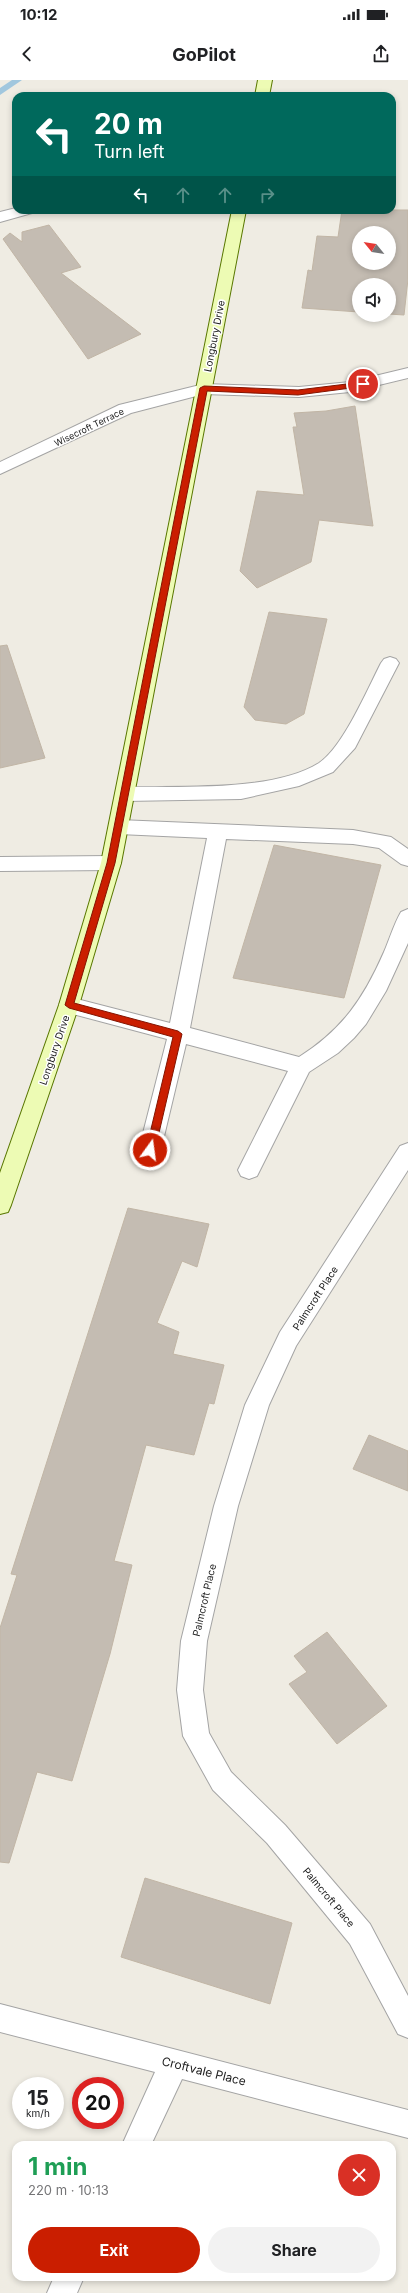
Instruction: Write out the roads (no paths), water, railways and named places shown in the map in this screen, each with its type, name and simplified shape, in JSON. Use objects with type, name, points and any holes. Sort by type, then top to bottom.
[{"type":"street","points":[[263,92],[265,80]]},
{"type":"street","points":[[0,217],[12,214]]},
{"type":"street","name":"Longbury Drive","points":[[0,1205],[7,1168],[69,1005],[111,863],[238,214]]},
{"type":"street","name":"Wisecroft Terrace","points":[[0,469],[125,409],[204,388],[298,392],[350,387],[408,373]]},
{"type":"street","points":[[125,794],[241,792],[299,779],[326,767],[348,743],[390,662]]},
{"type":"street","points":[[119,827],[353,837],[384,842],[408,859]]},
{"type":"street","points":[[150,1150],[178,1034],[218,831]]},
{"type":"street","points":[[0,864],[111,863]]},
{"type":"street","points":[[249,1170],[301,1066],[334,1044],[363,1011],[398,946],[408,917]]},
{"type":"street","points":[[69,1005],[301,1066]]},
{"type":"street","name":"Palmcroft Place","points":[[408,1152],[288,1340],[257,1405],[226,1506],[194,1641],[190,1690],[196,1736],[222,1781],[276,1834],[360,1934],[408,2024]]},
{"type":"street","name":"Croftvale Place","points":[[0,2018],[408,2124]]},
{"type":"street","points":[[138,2141],[174,2064]]},
{"type":"street","points":[[62,2293],[67,2281]]},
{"type":"waterway","points":[[0,92],[18,80]]}]
